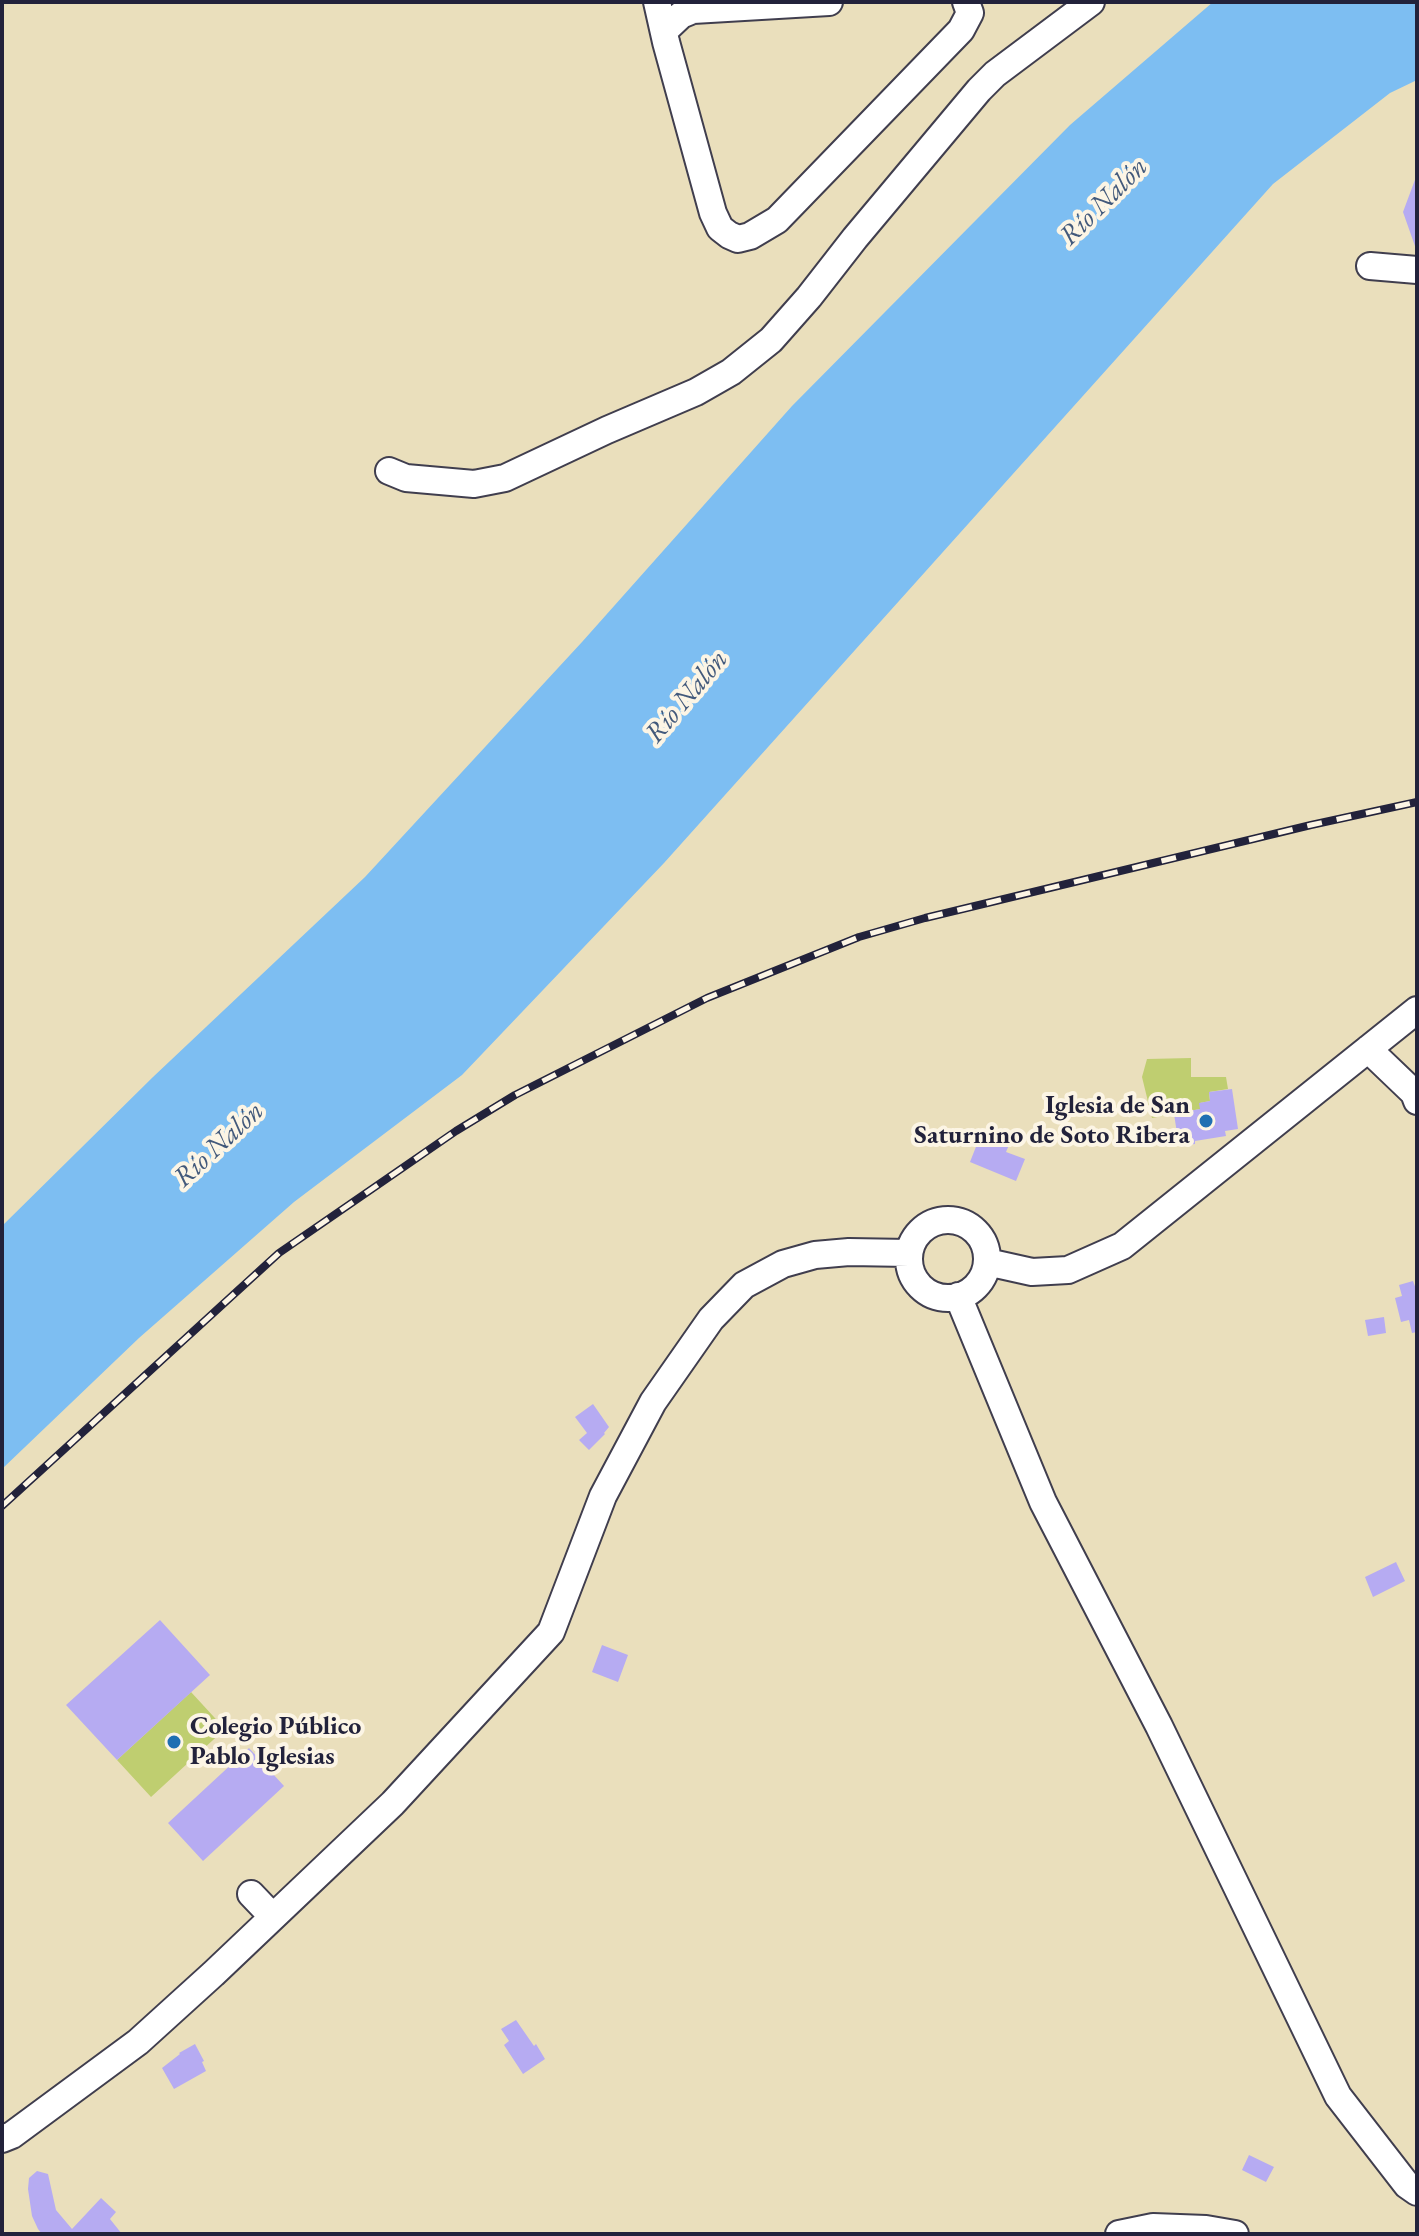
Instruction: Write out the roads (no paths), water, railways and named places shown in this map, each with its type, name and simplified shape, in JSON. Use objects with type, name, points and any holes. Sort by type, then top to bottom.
[{"type":"street","points":[[657,2],[713,213],[720,228],[738,239],[763,230],[777,220],[961,30],[970,13],[966,2]]},
{"type":"street","points":[[664,31],[681,15],[693,10],[829,2]]},
{"type":"street","points":[[389,471],[406,478],[474,484],[505,478],[696,392],[731,372],[771,340],[809,297],[865,225],[979,90],[995,74],[1091,2]]},
{"type":"street","points":[[1370,266],[1417,270]]},
{"type":"street","points":[[987,1262],[1032,1272],[1068,1270],[1122,1246],[1417,1010]]},
{"type":"street","points":[[1368,1049],[1414,1093],[1417,1101]]},
{"type":"street","points":[[956,1220],[979,1235],[987,1262],[980,1282],[970,1291],[943,1298],[919,1286],[912,1275],[909,1253],[918,1233],[929,1224],[956,1220]]},
{"type":"street","points":[[2,2139],[12,2135],[138,2042],[393,1803],[551,1632],[603,1496],[653,1402],[711,1319],[744,1285],[783,1264],[815,1255],[909,1253]]},
{"type":"street","points":[[958,1296],[1043,1502],[1159,1726],[1338,2096],[1407,2185],[1417,2192]]},
{"type":"street","points":[[251,1894],[272,1916]]},
{"type":"street","points":[[1119,2234],[1153,2227],[1206,2229],[1235,2234]]},
{"type":"water","name":"Río Nalón","points":[[1213,2],[1417,2],[1417,80],[1390,93],[1273,184],[664,863],[462,1075],[294,1202],[139,1338],[2,1469],[2,1226],[153,1077],[365,877],[582,642],[792,406],[1070,125]]},
{"type":"railway","points":[[2,1506],[279,1253],[456,1131],[515,1095],[707,998],[859,937],[925,918],[1417,802]]},
{"type":"place","name":"Iglesia de San Saturnino de Soto Ribera","points":[[1206,1121]]},
{"type":"place","name":"Colegio Público Pablo Iglesias","points":[[174,1742]]}]
